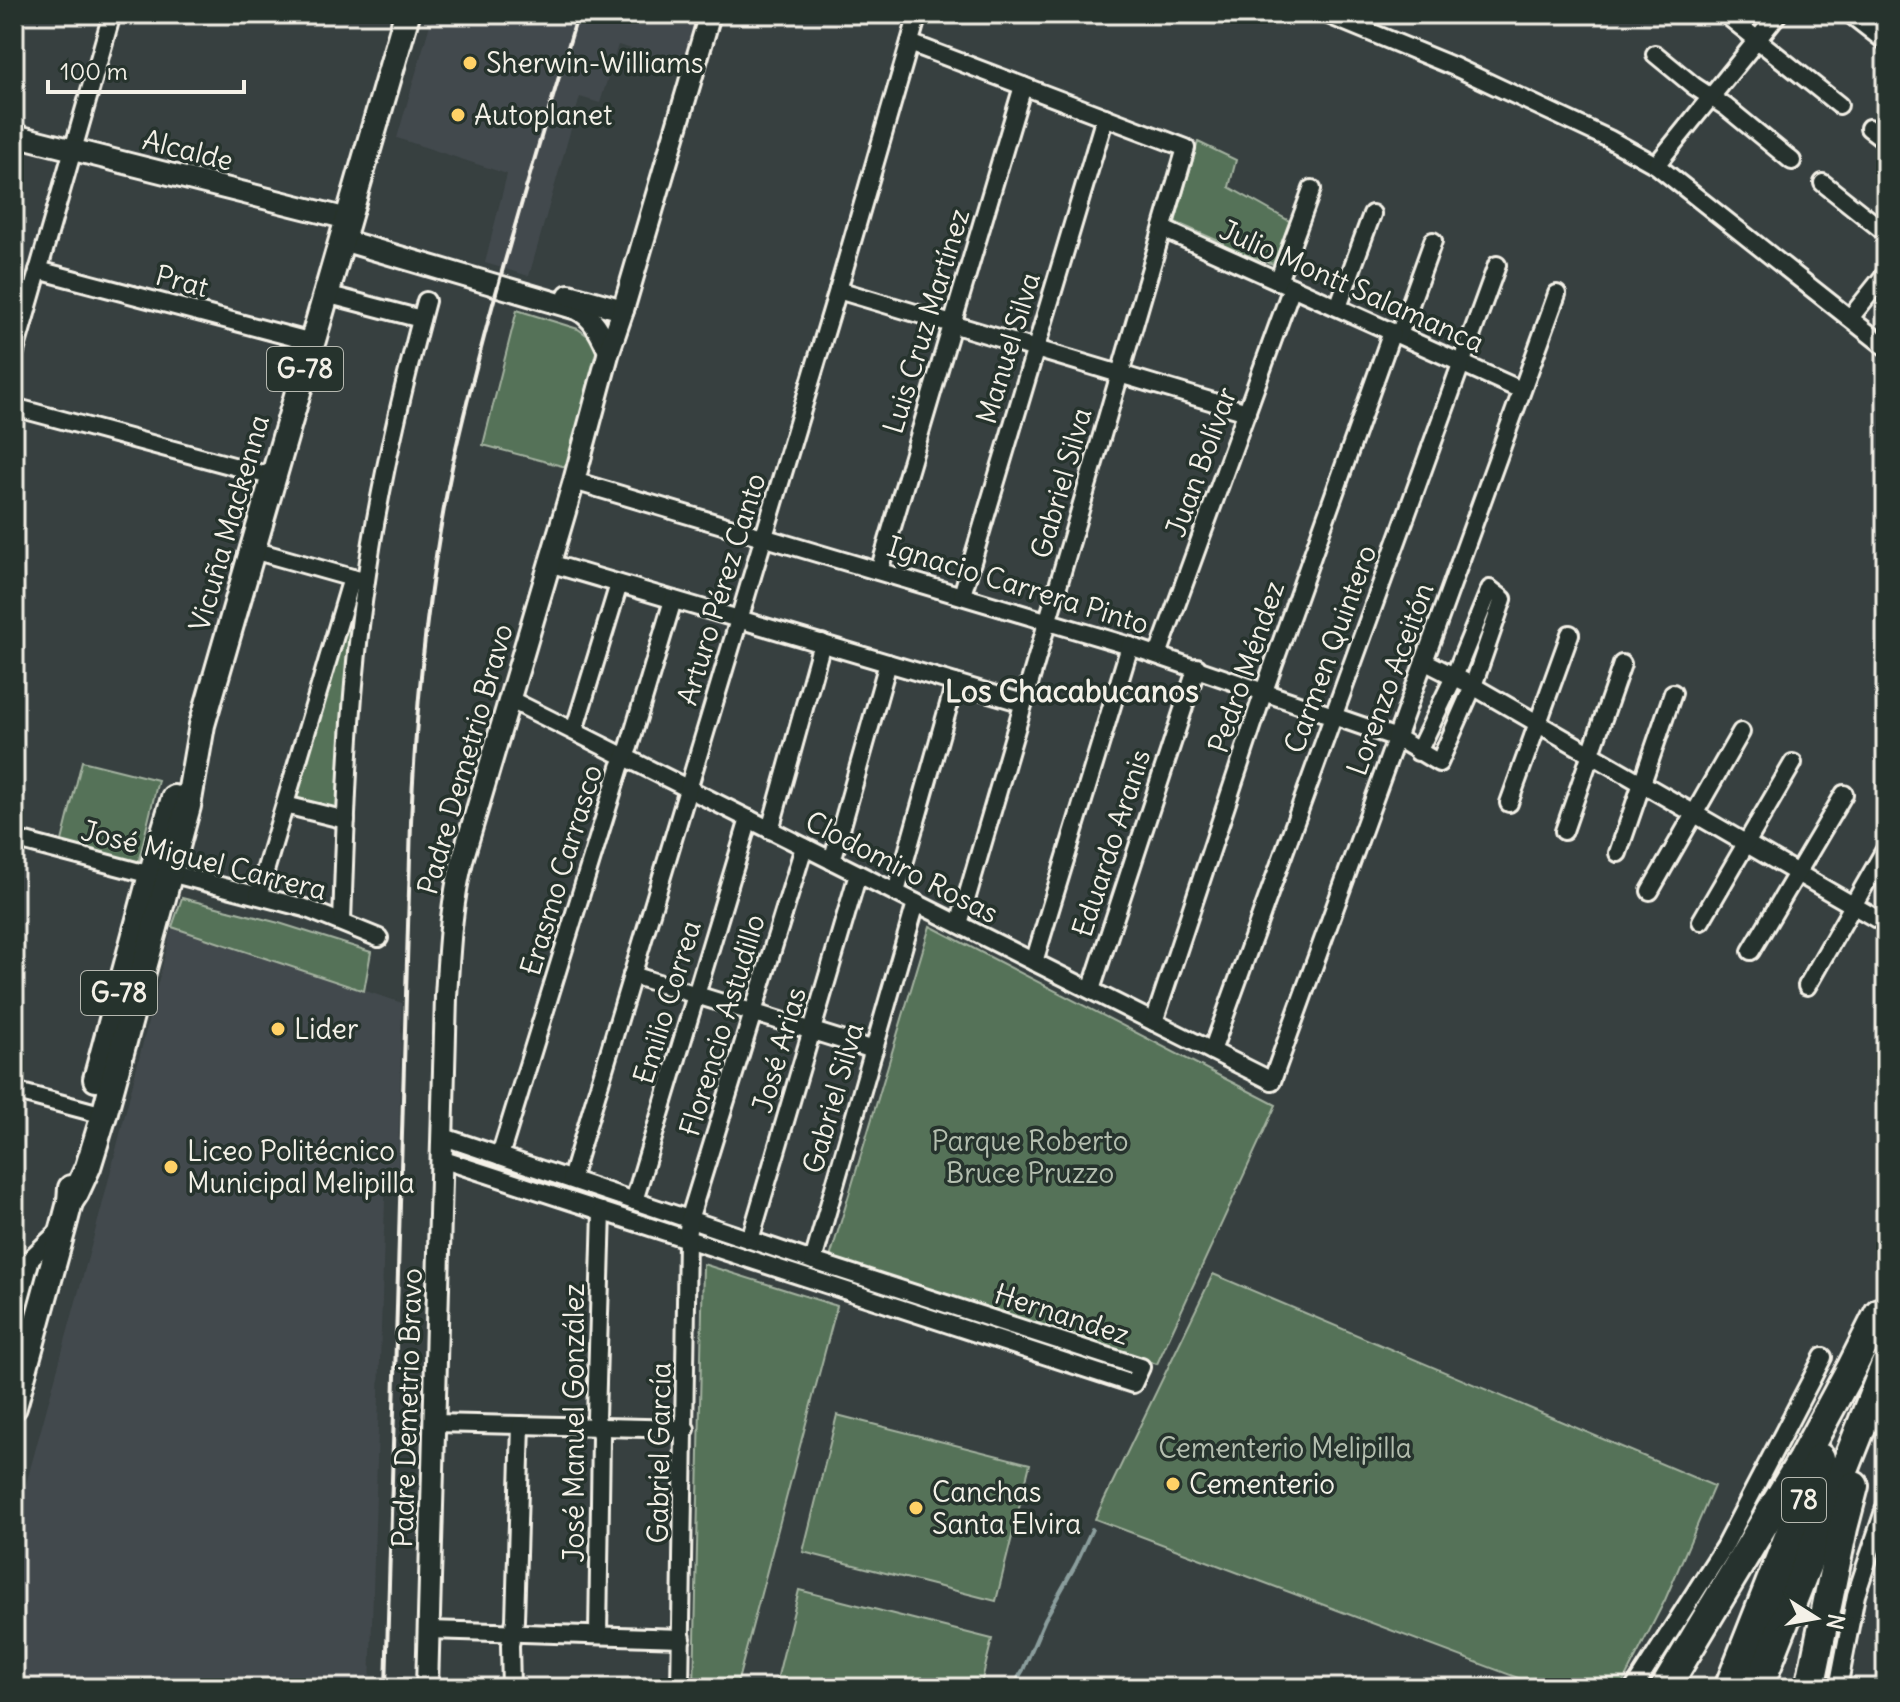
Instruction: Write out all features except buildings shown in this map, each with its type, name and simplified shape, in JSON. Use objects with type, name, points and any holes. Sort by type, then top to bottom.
[{"type":"highway","points":[[1665,1688],[1802,1460],[1882,1303]]},
{"type":"highway","name":"78","points":[[1729,1688],[1882,1303]]},
{"type":"highway","points":[[1810,1688],[1843,1528],[1886,1366]]},
{"type":"highway","name":"78","points":[[1758,1688],[1886,1366]]},
{"type":"main road","name":"Vicuña Mackenna","points":[[14,1407],[67,1214],[74,1164],[96,1113],[161,874],[181,775],[202,725],[407,14]]},
{"type":"street","points":[[14,355],[112,14]]},
{"type":"street","name":"Padre Demetrio Bravo","points":[[427,1688],[441,1136],[451,915],[463,857],[710,14]]},
{"type":"street","name":"Arturo Pérez Canto","points":[[571,1179],[918,14]]},
{"type":"street","points":[[1326,14],[1455,67],[1609,139],[1656,165],[1886,347]]},
{"type":"street","points":[[1725,14],[1839,105]]},
{"type":"street","points":[[1656,165],[1778,14]]},
{"type":"street","points":[[1850,14],[1886,42]]},
{"type":"street","points":[[910,43],[1105,117]]},
{"type":"street","points":[[1655,54],[1792,161]]},
{"type":"street","name":"Luis Cruz Martínez","points":[[879,571],[1023,86]]},
{"type":"street","name":"Gabriel Silva","points":[[959,924],[1186,148],[1105,117]]},
{"type":"street","name":"Manuel Silva","points":[[962,595],[1105,117]]},
{"type":"street","points":[[1869,128],[1886,141]]},
{"type":"street","name":"Alcalde","points":[[14,135],[73,149],[623,310]]},
{"type":"street","points":[[1823,183],[1886,233]]},
{"type":"street","name":"Juan Bolívar","points":[[1158,655],[1247,412],[1312,189]]},
{"type":"street","points":[[1338,307],[1372,214]]},
{"type":"street","name":"Julio Montt Salamanca","points":[[1163,229],[1521,390]]},
{"type":"street","name":"Alcalde","points":[[345,230],[577,309],[590,318],[609,351]]},
{"type":"street","name":"Pedro Méndez","points":[[1154,1022],[1264,691],[1433,241]]},
{"type":"street","name":"Carmen Quintero","points":[[1212,1051],[1497,265]]},
{"type":"street","name":"Prat","points":[[38,270],[312,342]]},
{"type":"street","points":[[1850,318],[1886,273]]},
{"type":"street","points":[[838,290],[1247,412]]},
{"type":"street","points":[[326,294],[421,319]]},
{"type":"street","name":"Lorenzo Aceitón","points":[[1272,1081],[1557,294]]},
{"type":"street","points":[[258,895],[359,580],[401,394],[426,301]]},
{"type":"street","points":[[14,407],[274,477]]},
{"type":"street","name":"Ignacio Carrera Pinto","points":[[574,481],[1197,667],[1397,738],[1439,763],[1473,686]]},
{"type":"street","points":[[253,550],[359,580]]},
{"type":"street","points":[[549,563],[1023,703]]},
{"type":"street","points":[[342,922],[359,580]]},
{"type":"street","points":[[574,731],[619,584]]},
{"type":"street","points":[[1418,752],[1454,677],[1490,589],[1503,599],[1473,686]]},
{"type":"street","name":"Erasmo Carrasco","points":[[500,1156],[673,600]]},
{"type":"street","points":[[1509,803],[1570,634]]},
{"type":"street","points":[[770,830],[822,643]]},
{"type":"street","points":[[1034,962],[1130,646]]},
{"type":"street","points":[[1424,661],[1473,686],[1882,922]]},
{"type":"street","points":[[832,861],[888,663]]},
{"type":"street","points":[[1564,831],[1622,664]]},
{"type":"street","name":"Eduardo Aranis","points":[[1091,990],[1197,667]]},
{"type":"street","points":[[896,892],[955,683]]},
{"type":"street","points":[[1618,853],[1673,693]]},
{"type":"street","name":"Clodomiro Rosas","points":[[509,699],[1272,1081]]},
{"type":"street","points":[[1650,891],[1741,732]]},
{"type":"street","points":[[1701,921],[1793,763]]},
{"type":"street","points":[[1751,951],[1844,794]]},
{"type":"street","points":[[285,805],[346,820]]},
{"type":"street","name":"Emilio Correa","points":[[634,1201],[749,819]]},
{"type":"street","name":"José Miguel Carrera","points":[[14,839],[258,895],[305,908],[379,938]]},
{"type":"street","name":"Florencio Astudillo","points":[[689,1220],[804,847]]},
{"type":"street","points":[[1807,986],[1886,848]]},
{"type":"street","name":"José Arias","points":[[750,1240],[858,874]]},
{"type":"street","name":"Gabriel Silva","points":[[813,1261],[916,903]]},
{"type":"street","points":[[632,975],[874,1050]]},
{"type":"street","points":[[14,1091],[96,1113]]},
{"type":"street","name":"Hernandez","points":[[441,1136],[1141,1367],[1133,1384],[441,1159]]},
{"type":"street","name":"José Manuel González","points":[[598,1635],[601,1436],[596,1417],[602,1211]]},
{"type":"street","points":[[14,1321],[31,1258],[67,1214]]},
{"type":"street","name":"Gabriel García","points":[[680,1688],[689,1220]]},
{"type":"street","points":[[1634,1688],[1724,1547],[1823,1357]]},
{"type":"street","points":[[434,1423],[686,1429]]},
{"type":"street","points":[[511,1688],[510,1645],[515,1620],[521,1425]]},
{"type":"street","points":[[1838,1688],[1856,1595],[1886,1505]]},
{"type":"street","points":[[429,1630],[682,1638]]},
{"type":"shaded area","points":[[433,14],[702,14],[687,65],[618,45],[600,103],[580,97],[529,276],[485,263],[507,174],[397,138]]},
{"type":"shaded area","points":[[172,927],[402,1003],[398,1170],[386,1167],[370,1688],[23,1688],[14,1685],[14,1528],[101,1210]]},
{"type":"green space","points":[[1198,142],[1236,160],[1229,187],[1291,222],[1273,264],[1223,247],[1223,243],[1175,222]]},
{"type":"green space","points":[[517,310],[578,329],[599,349],[581,471],[483,445]]},
{"type":"green space","points":[[347,610],[356,613],[340,812],[293,800]]},
{"type":"green space","points":[[82,761],[158,780],[137,868],[60,849]]},
{"type":"green space","points":[[182,898],[279,923],[371,952],[364,991],[172,927]]},
{"type":"green space","name":"Parque Roberto Bruce Pruzzo","points":[[930,926],[1276,1105],[1157,1364],[829,1261]]},
{"type":"green space","points":[[703,1264],[837,1306],[736,1688],[694,1688]]},
{"type":"green space","name":"Cementerio Melipilla","points":[[1213,1274],[1714,1486],[1665,1600],[1620,1688],[1545,1688],[1095,1519]]},
{"type":"green space","name":"Canchas Santa Elvira","points":[[837,1415],[1030,1464],[996,1601],[803,1552]]},
{"type":"green space","name":"Canchas Santa Elvira","points":[[799,1590],[992,1639],[980,1688],[775,1688]]},
{"type":"waterway","points":[[1012,1688],[1092,1529]]},
{"type":"railway","points":[[386,1688],[411,822],[424,641],[444,507],[461,427],[488,322],[578,14]]},
{"type":"place","name":"Sherwin-Williams","points":[[470,63]]},
{"type":"place","name":"Autoplanet","points":[[458,115]]},
{"type":"place","name":"Lider","points":[[278,1029]]},
{"type":"place","name":"Liceo Politécnico Municipal Melipilla","points":[[171,1167]]},
{"type":"place","name":"Cementerio","points":[[1173,1484]]},
{"type":"place","name":"Canchas Santa Elvira","points":[[916,1508]]},
{"type":"district","name":"Los Chacabucanos","points":[[1072,692]]}]
